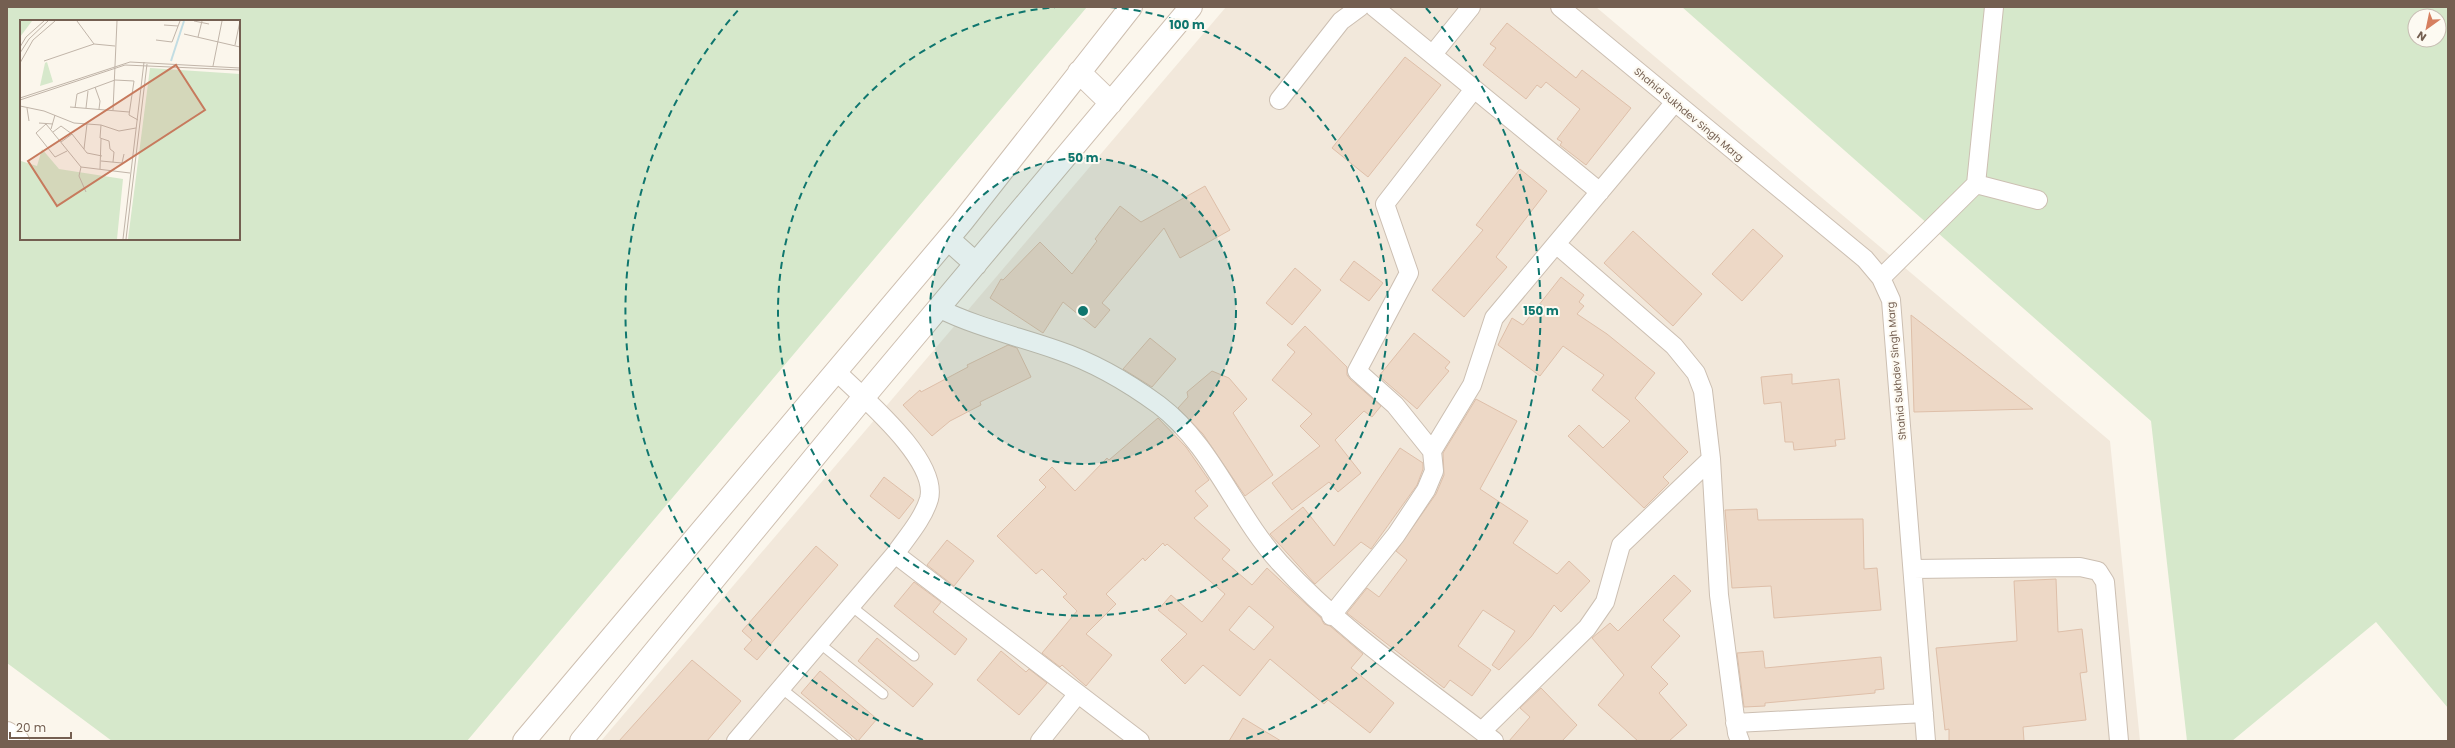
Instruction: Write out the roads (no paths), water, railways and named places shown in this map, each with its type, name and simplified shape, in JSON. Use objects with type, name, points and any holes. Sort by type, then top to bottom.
[{"type":"main road","points":[[524,741],[948,239],[1131,7]]},
{"type":"main road","points":[[580,741],[863,398],[1190,7]]},
{"type":"main road","points":[[1079,72],[1111,103]]},
{"type":"main road","points":[[948,239],[976,264]]},
{"type":"street","points":[[1279,100],[1341,21],[1360,7]]},
{"type":"street","points":[[1374,7],[1434,54],[1474,89],[1600,192]]},
{"type":"street","points":[[1434,54],[1471,7]]},
{"type":"street","name":"Shahid Sukhdev Singh Marg","points":[[1560,7],[1866,259],[1881,278],[1891,300],[1926,741]]},
{"type":"street","points":[[1881,278],[1976,184],[1994,7]]},
{"type":"street","points":[[1331,616],[1374,565],[1426,490],[1434,471],[1432,451],[1395,405],[1357,371],[1409,273],[1385,204],[1474,89]]},
{"type":"street","points":[[1432,451],[1472,385],[1494,318],[1675,102]]},
{"type":"street","points":[[1976,184],[2038,200]]},
{"type":"street","points":[[1556,244],[1687,360],[1703,391],[1711,459],[1719,595],[1735,723],[1740,741]]},
{"type":"street","points":[[938,308],[962,320],[1059,350],[1103,371],[1160,406],[1184,427],[1250,524],[1279,562],[1331,616],[1488,736],[1587,628],[1605,602],[1621,545],[1711,459]]},
{"type":"street","points":[[736,741],[895,554],[919,520],[929,498],[927,475],[910,445],[837,372]]},
{"type":"street","points":[[895,554],[1077,695],[1140,741]]},
{"type":"street","points":[[1913,569],[2080,567],[2098,571],[2105,582],[2118,741]]},
{"type":"street","points":[[1040,741],[1077,695]]},
{"type":"street","points":[[1735,723],[1924,713]]},
{"type":"lane","points":[[851,606],[914,656]]},
{"type":"lane","points":[[819,643],[884,694]]},
{"type":"lane","points":[[781,688],[847,741]]}]
